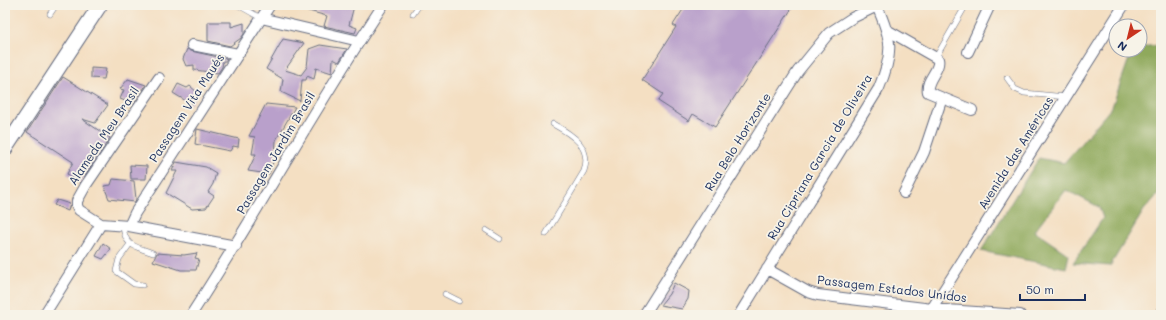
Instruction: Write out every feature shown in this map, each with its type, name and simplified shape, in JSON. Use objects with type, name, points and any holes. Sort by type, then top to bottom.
[{"type":"street","points":[[5,149],[100,5]]},
{"type":"street","name":"Passagem Vita Maués","points":[[126,226],[270,5]]},
{"type":"street","name":"Passagem Jardim Brasil","points":[[192,315],[236,246],[359,40],[383,5]]},
{"type":"street","name":"Rua Cipriana Garcia de Oliveira","points":[[739,315],[879,88],[888,60],[889,36],[877,5]]},
{"type":"street","name":"Rua Belo Horizonte","points":[[644,315],[798,71],[829,33],[852,18],[877,5]]},
{"type":"street","points":[[968,52],[990,5]]},
{"type":"street","name":"Avenida das Américas","points":[[930,312],[1124,5]]},
{"type":"street","points":[[261,18],[359,40]]},
{"type":"street","points":[[887,30],[936,57],[938,64],[927,90],[930,94],[972,110]]},
{"type":"street","points":[[192,45],[238,54]]},
{"type":"street","name":"Alameda Meu Brasil","points":[[101,224],[79,210],[77,201],[159,78]]},
{"type":"street","points":[[904,193],[924,152],[942,98]]},
{"type":"street","points":[[44,315],[101,224],[126,226],[236,246]]},
{"type":"street","name":"Passagem Estados Unidos","points":[[767,269],[808,292],[818,295],[930,312],[1020,315]]},
{"type":"lane","points":[[50,14],[56,5]]},
{"type":"lane","points":[[238,5],[261,18]]},
{"type":"lane","points":[[413,14],[419,5]]},
{"type":"lane","points":[[936,57],[966,5]]},
{"type":"lane","points":[[1007,78],[1015,89],[1024,93],[1067,97]]},
{"type":"lane","points":[[546,234],[584,171],[588,161],[586,151],[570,133],[554,124]]},
{"type":"lane","points":[[126,226],[124,237],[130,244],[153,253]]},
{"type":"lane","points":[[486,230],[500,239]]},
{"type":"lane","points":[[130,244],[119,258],[116,271],[134,284],[143,285]]},
{"type":"lane","points":[[445,294],[459,301]]},
{"type":"green space","points":[[1158,45],[1161,47],[1161,191],[1144,210],[1110,266],[1073,263],[1103,218],[1099,207],[1066,190],[1034,231],[1069,255],[1066,268],[981,251],[1039,158],[1064,163],[1112,107],[1129,58],[1148,58],[1148,46]]},
{"type":"building","points":[[295,5],[326,5],[334,7],[334,5],[354,6],[349,25],[357,28],[355,33],[324,26],[327,16],[294,7]]},
{"type":"building","points":[[686,5],[794,5],[715,127],[693,114],[689,121],[658,101],[663,94],[642,80],[676,27],[673,25]]},
{"type":"building","points":[[208,22],[231,22],[231,27],[244,23],[244,34],[230,46],[208,41]]},
{"type":"building","points":[[283,39],[304,43],[285,70],[301,75],[307,67],[309,49],[320,45],[347,49],[339,62],[333,59],[332,73],[316,68],[314,79],[307,76],[306,80],[302,80],[300,101],[281,92],[283,79],[266,69]]},
{"type":"building","points":[[187,49],[227,59],[226,61],[223,61],[222,67],[218,73],[194,70],[194,65],[186,66],[183,59]]},
{"type":"building","points":[[91,68],[106,69],[104,79],[91,78]]},
{"type":"building","points":[[63,77],[108,105],[95,123],[82,119],[110,138],[80,183],[67,174],[73,162],[27,132]]},
{"type":"building","points":[[128,79],[146,85],[143,90],[140,90],[139,95],[133,104],[120,99],[124,90],[120,89]]},
{"type":"building","points":[[178,84],[187,88],[190,86],[198,93],[191,104],[173,93]]},
{"type":"building","points":[[266,104],[295,107],[276,140],[275,156],[269,174],[248,171],[256,154],[252,154],[255,137],[249,136]]},
{"type":"building","points":[[197,129],[239,139],[238,147],[233,146],[230,151],[195,144]]},
{"type":"building","points":[[176,162],[206,167],[216,173],[213,184],[208,192],[214,196],[206,208],[192,209],[166,193],[177,171],[172,171]]},
{"type":"building","points":[[130,165],[147,166],[146,179],[131,179]]},
{"type":"building","points":[[113,179],[134,181],[135,202],[109,199],[104,186],[111,185]]},
{"type":"building","points":[[57,200],[70,204],[68,211],[54,205]]},
{"type":"building","points":[[103,243],[111,249],[103,259],[96,256]]},
{"type":"building","points":[[157,253],[184,255],[197,253],[195,258],[199,259],[196,270],[181,270],[153,261]]},
{"type":"building","points":[[674,283],[689,291],[688,299],[682,309],[660,305],[669,294]]}]
